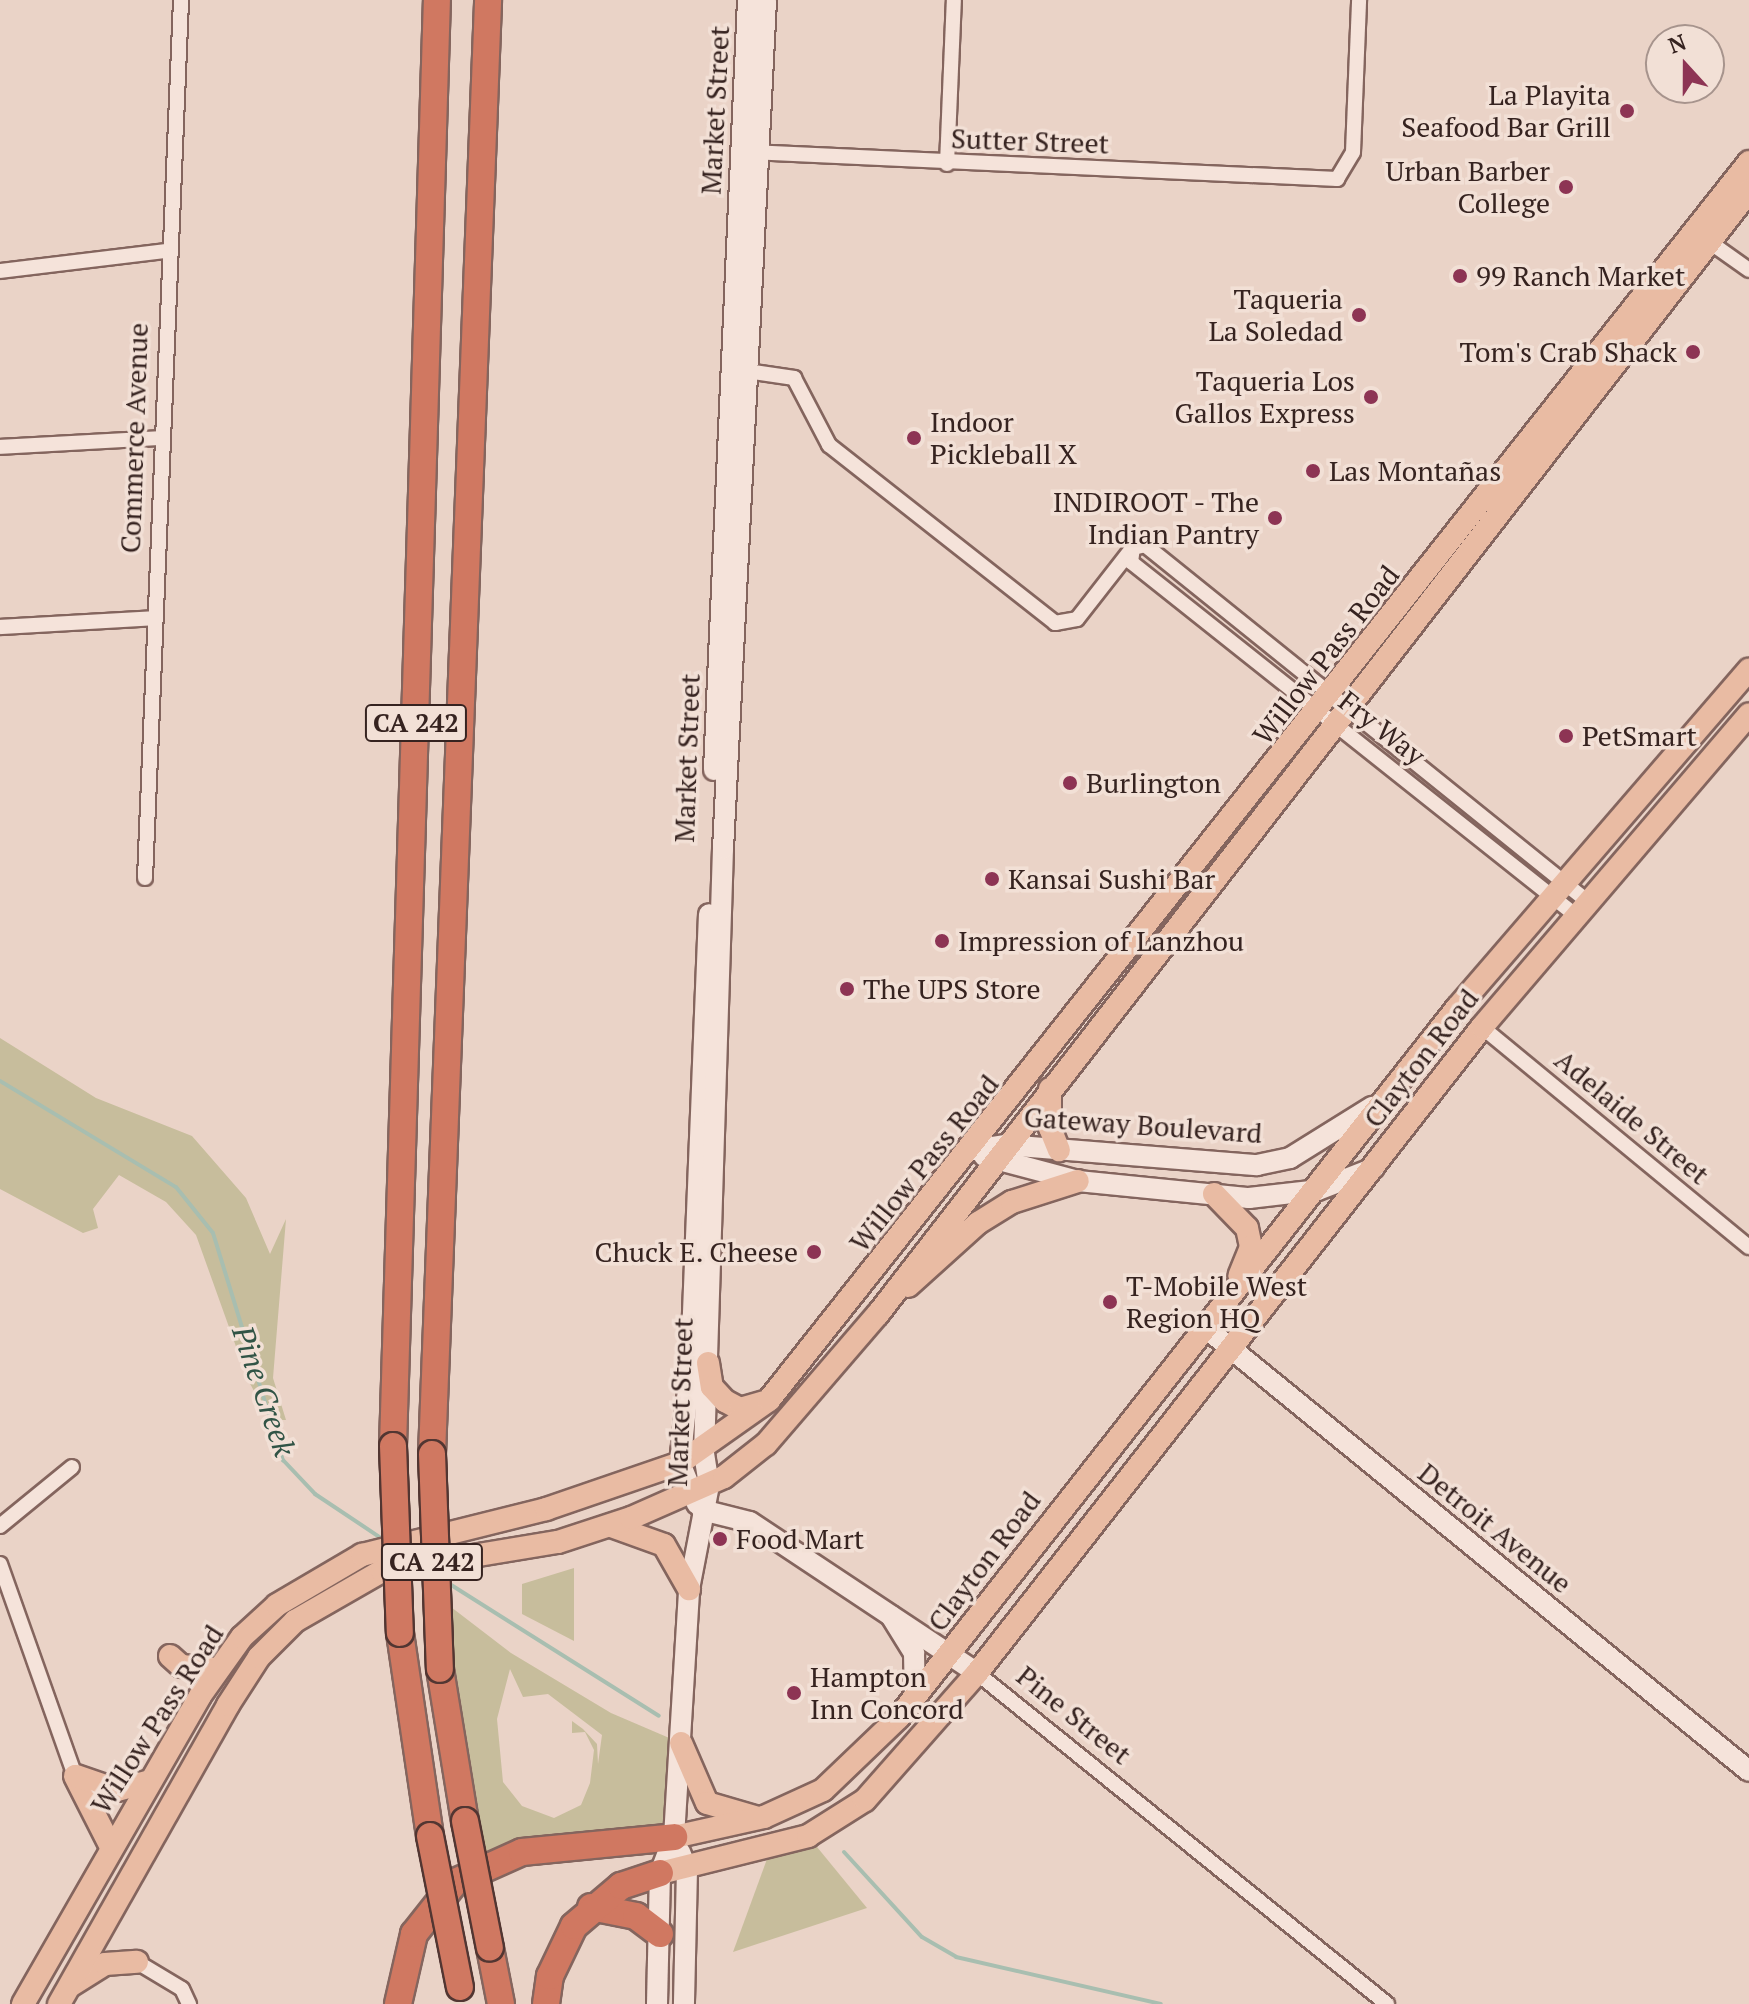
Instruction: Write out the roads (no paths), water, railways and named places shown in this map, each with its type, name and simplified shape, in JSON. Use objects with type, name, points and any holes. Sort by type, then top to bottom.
[{"type":"highway","name":"CA 242","points":[[437,0],[393,1446],[400,1633],[430,1836],[461,1996]]},
{"type":"highway","name":"CA 242","points":[[488,0],[432,1454],[440,1669],[465,1821],[501,2004]]},
{"type":"highway","points":[[398,2004],[414,1934],[455,1882],[522,1852],[674,1837]]},
{"type":"highway","points":[[546,2004],[562,1945],[591,1907],[621,1886],[660,1873]]},
{"type":"highway","points":[[591,1907],[636,1916],[660,1934]]},
{"type":"main road","name":"Market Street","points":[[709,1485],[704,1453],[750,152],[748,0]]},
{"type":"main road","name":"Market Street","points":[[750,152],[766,0]]},
{"type":"main road","name":"Willow Pass Road","points":[[64,1995],[259,1657],[338,1591],[407,1566],[548,1544],[695,1502],[709,1485],[766,1444],[878,1314],[1144,968],[1333,711],[1702,236],[1749,162]]},
{"type":"main road","name":"Willow Pass Road","points":[[1702,236],[1749,191]]},
{"type":"main road","name":"Market Street","points":[[657,2004],[660,1873],[674,1837],[695,1502],[680,1463],[697,1204],[741,370]]},
{"type":"main road","name":"Clayton Road","points":[[674,1837],[764,1817],[847,1771],[915,1699],[1557,889],[1749,670]]},
{"type":"main road","name":"Willow Pass Road","points":[[23,2004],[111,1847],[218,1669],[277,1605],[392,1545],[546,1509],[704,1453],[769,1400],[974,1150],[1175,895],[1333,711]]},
{"type":"main road","name":"Clayton Road","points":[[660,1873],[687,1869],[808,1836],[865,1800],[977,1673],[1152,1447],[1232,1351],[1482,1027],[1581,908],[1747,720]]},
{"type":"main road","points":[[1144,968],[1137,958],[1175,895]]},
{"type":"main road","name":"Gateway Boulevard","points":[[974,1150],[1000,1153],[1059,1150],[1226,1164],[1290,1158],[1359,1120],[1405,1077]]},
{"type":"main road","points":[[1050,1089],[1050,1128],[1059,1150]]},
{"type":"main road","points":[[711,1268],[697,1204],[707,1191],[716,1132]]},
{"type":"main road","name":"Gateway Boulevard","points":[[1000,1153],[1078,1181],[1214,1194],[1318,1190],[1374,1168]]},
{"type":"main road","points":[[878,1314],[978,1223],[1012,1202],[1078,1181]]},
{"type":"main road","points":[[1204,1332],[1251,1247],[1239,1213],[1214,1194]]},
{"type":"main road","name":"Detroit Avenue","points":[[1204,1332],[1232,1351],[1749,1771]]},
{"type":"main road","points":[[708,1363],[712,1387],[725,1401],[740,1409],[769,1400]]},
{"type":"main road","name":"Clayton Road","points":[[1152,1447],[1164,1386]]},
{"type":"main road","name":"Pine Street","points":[[695,1502],[750,1522],[887,1610],[977,1673]]},
{"type":"main road","points":[[606,1525],[664,1545],[689,1589]]},
{"type":"main road","points":[[887,1610],[914,1653],[915,1699]]},
{"type":"main road","points":[[170,1656],[181,1666],[218,1669]]},
{"type":"main road","points":[[681,1743],[707,1803],[764,1817]]},
{"type":"main road","points":[[75,1776],[117,1790],[150,1781]]},
{"type":"main road","points":[[75,1776],[111,1847]]},
{"type":"main road","name":"Market Street","points":[[674,1837],[687,1869],[684,2004]]},
{"type":"main road","points":[[64,1995],[105,1964],[137,1962]]},
{"type":"street","name":"Commerce Avenue","points":[[145,878],[166,251],[181,0]]},
{"type":"street","points":[[947,164],[954,0]]},
{"type":"street","name":"Sutter Street","points":[[750,152],[947,164],[1318,181],[1337,179],[1353,152],[1359,0]]},
{"type":"street","points":[[1702,236],[1749,270]]},
{"type":"street","points":[[0,271],[166,251]]},
{"type":"street","points":[[741,370],[794,378],[829,445],[1055,623],[1077,619],[1133,548]]},
{"type":"street","points":[[0,447],[161,438]]},
{"type":"street","name":"Fry Way","points":[[1333,711],[1145,545],[1133,548],[1131,562],[1333,711],[1581,908]]},
{"type":"street","points":[[0,627],[155,618]]},
{"type":"street","points":[[1720,702],[1747,720]]},
{"type":"street","name":"Adelaide Street","points":[[1482,1027],[1749,1247]]},
{"type":"street","points":[[0,1526],[72,1467]]},
{"type":"street","points":[[0,1564],[75,1776]]},
{"type":"street","name":"Pine Street","points":[[977,1673],[1387,2004]]},
{"type":"street","points":[[137,1962],[182,1989],[189,2004]]},
{"type":"waterway","name":"Pine Creek","points":[[0,1081],[176,1187],[213,1233],[283,1460],[315,1494],[384,1540]]},
{"type":"waterway","points":[[448,1583],[659,1716]]},
{"type":"waterway","name":"Pine Creek","points":[[844,1852],[922,1937],[956,1957],[1161,2004]]},
{"type":"place","name":"La Playita Seafood Bar Grill","points":[[1627,111]]},
{"type":"place","name":"Urban Barber College","points":[[1566,187]]},
{"type":"place","name":"99 Ranch Market","points":[[1460,276]]},
{"type":"place","name":"Taqueria La Soledad","points":[[1359,315]]},
{"type":"place","name":"Tom's Crab Shack","points":[[1693,352]]},
{"type":"place","name":"Taqueria Los Gallos Express","points":[[1371,397]]},
{"type":"place","name":"Indoor Pickleball X","points":[[914,438]]},
{"type":"place","name":"Las Montañas","points":[[1313,471]]},
{"type":"place","name":"INDIROOT - The Indian Pantry","points":[[1275,518]]},
{"type":"place","name":"PetSmart","points":[[1566,736]]},
{"type":"place","name":"Burlington","points":[[1070,783]]},
{"type":"place","name":"Kansai Sushi Bar","points":[[992,879]]},
{"type":"place","name":"Impression of Lanzhou","points":[[942,941]]},
{"type":"place","name":"The UPS Store","points":[[847,989]]},
{"type":"place","name":"Chuck E. Cheese","points":[[814,1252]]},
{"type":"place","name":"T-Mobile West Region HQ","points":[[1110,1302]]},
{"type":"place","name":"Food Mart","points":[[720,1539]]},
{"type":"place","name":"Hampton Inn Concord","points":[[794,1693]]}]
